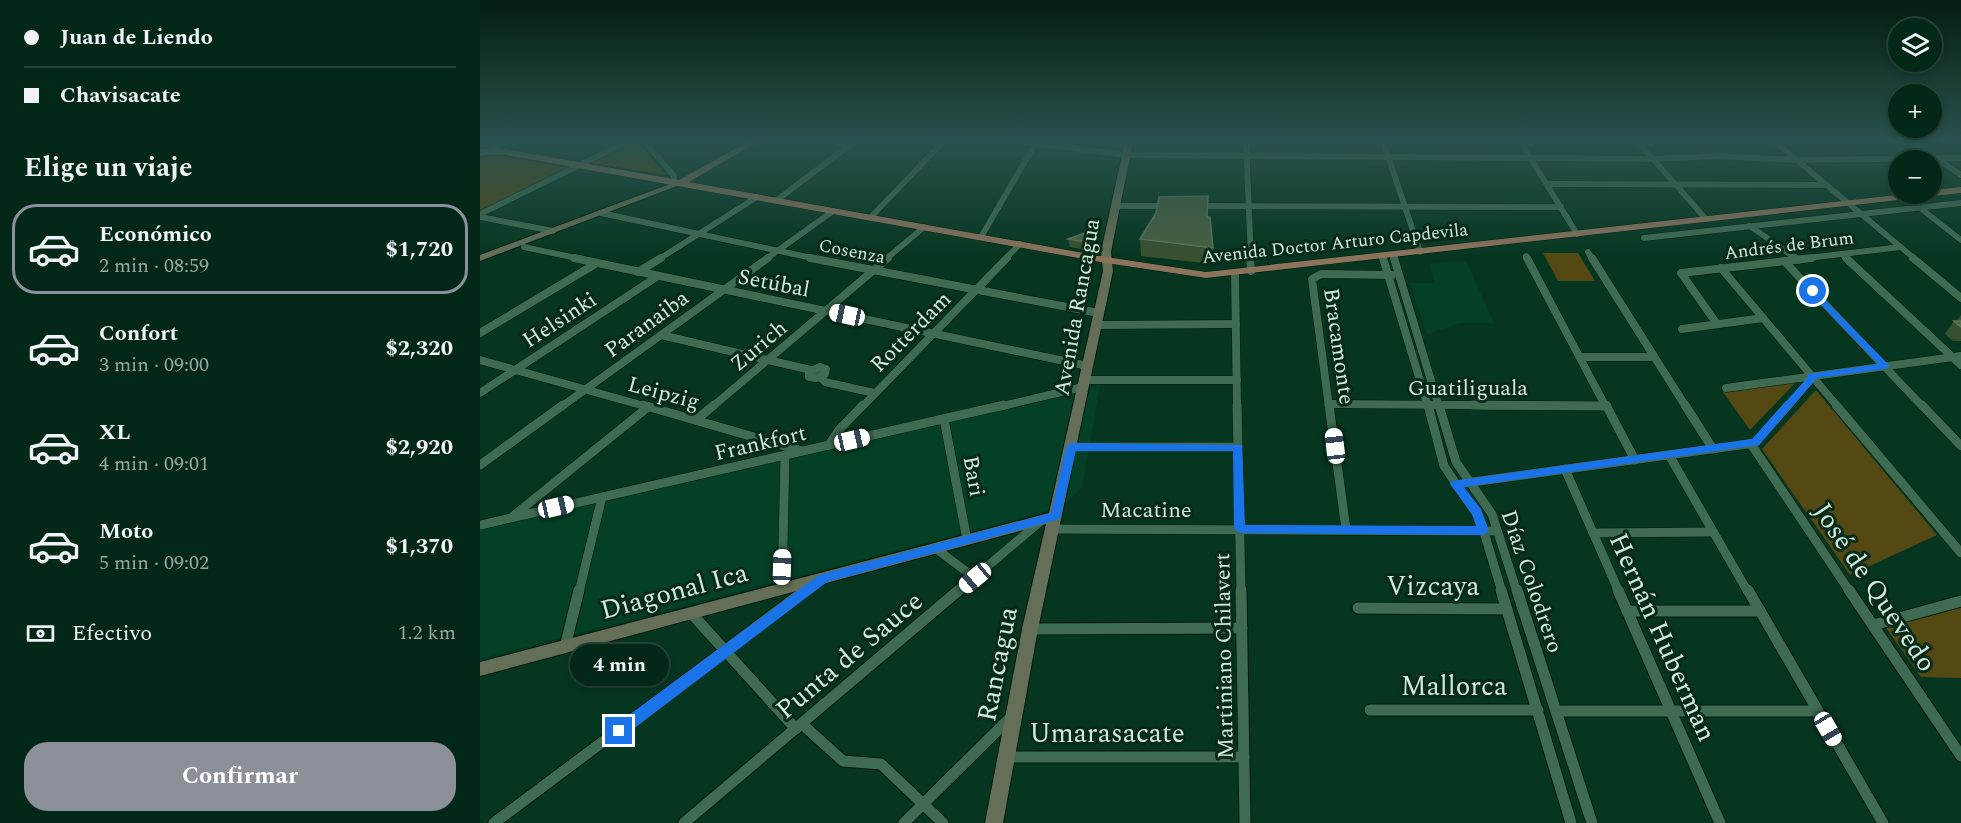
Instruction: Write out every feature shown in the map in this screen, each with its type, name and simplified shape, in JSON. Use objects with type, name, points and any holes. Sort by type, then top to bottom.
[{"type":"main road","name":"Avenida Doctor Arturo Capdevila","points":[[657,179],[1106,260],[1198,274],[1235,273],[1961,190]]},
{"type":"main road","points":[[480,258],[684,179]]},
{"type":"main road","name":"Avenida Rancagua","points":[[1050,521],[1071,447],[1098,319],[1108,271],[1106,260],[1121,179]]},
{"type":"main road","name":"Diagonal Ica","points":[[480,669],[935,548],[1050,521]]},
{"type":"main road","name":"Rancagua","points":[[994,823],[1050,521]]},
{"type":"street","points":[[480,216],[551,179]]},
{"type":"street","points":[[777,200],[804,179]]},
{"type":"street","points":[[871,217],[907,179]]},
{"type":"street","points":[[981,237],[1014,179]]},
{"type":"street","points":[[1247,179],[1251,271]]},
{"type":"street","points":[[1396,179],[1420,252]]},
{"type":"street","points":[[1544,179],[1577,234]]},
{"type":"street","points":[[1671,179],[1706,219]]},
{"type":"street","points":[[1820,179],[1961,298]]},
{"type":"street","points":[[1547,184],[1827,185]]},
{"type":"street","points":[[638,272],[757,196]]},
{"type":"street","points":[[1644,238],[1961,203]]},
{"type":"street","points":[[1116,206],[1171,206]]},
{"type":"street","points":[[1193,206],[1562,207]]},
{"type":"street","points":[[1919,207],[1961,240]]},
{"type":"street","name":"Paranaiba","points":[[480,465],[833,210]]},
{"type":"street","name":"Cosenza","points":[[601,213],[873,271],[976,289],[1098,319],[1236,324]]},
{"type":"street","points":[[480,216],[553,231]]},
{"type":"street","points":[[1750,226],[1797,260]]},
{"type":"street","name":"Zurich","points":[[696,420],[924,227]]},
{"type":"street","name":"Rotterdam","points":[[829,445],[839,430],[874,393],[1020,244]]},
{"type":"street","name":"Andrés de Brum","points":[[1717,324],[1681,274],[1901,247]]},
{"type":"street","name":"Setúbal","points":[[524,248],[1088,366]]},
{"type":"street","points":[[1588,252],[1713,449]]},
{"type":"street","points":[[1842,254],[1957,356],[1961,364]]},
{"type":"street","name":"Díaz Colodrero","points":[[1388,255],[1389,275],[1444,466],[1477,512],[1571,823]]},
{"type":"street","name":"Díaz Colodrero","points":[[1388,255],[1398,275],[1456,462],[1489,508],[1592,823]]},
{"type":"street","points":[[1526,256],[1635,460]]},
{"type":"street","points":[[1784,261],[1961,446]]},
{"type":"street","points":[[480,333],[597,263]]},
{"type":"street","points":[[1721,268],[1961,553]]},
{"type":"street","name":"Martiniano Chilavert","points":[[1235,273],[1245,823]]},
{"type":"street","name":"Bracamonte","points":[[1346,529],[1312,279],[1314,275],[1389,275]]},
{"type":"street","points":[[1389,275],[1398,275]]},
{"type":"street","name":"Helsinki","points":[[480,393],[658,276]]},
{"type":"street","points":[[1682,329],[1763,318]]},
{"type":"street","points":[[661,335],[811,370],[825,368],[826,372],[820,377],[825,382],[874,393]]},
{"type":"street","points":[[1726,388],[1957,356]]},
{"type":"street","points":[[1581,357],[1654,357]]},
{"type":"street","name":"Leipzig","points":[[480,360],[802,451]]},
{"type":"street","points":[[1456,484],[1750,444],[1758,441],[1812,377]]},
{"type":"street","points":[[1084,384],[1237,380]]},
{"type":"street","name":"Frankfort","points":[[480,525],[944,419],[1084,384]]},
{"type":"street","name":"Guatiliguala","points":[[1330,404],[1606,406]]},
{"type":"street","points":[[511,518],[648,406]]},
{"type":"street","name":"Bari","points":[[944,419],[966,540]]},
{"type":"street","name":"José de Quevedo","points":[[1750,444],[1961,756]]},
{"type":"street","points":[[1071,447],[1238,447]]},
{"type":"street","points":[[782,589],[785,455]]},
{"type":"street","points":[[1669,455],[1883,823]]},
{"type":"street","name":"Hernán Huberman","points":[[1565,469],[1720,823]]},
{"type":"street","points":[[565,647],[602,497]]},
{"type":"street","name":"Macatine","points":[[1050,521],[1240,529],[1497,531]]},
{"type":"street","name":"Punta de Sauce","points":[[684,823],[975,578],[1050,521]]},
{"type":"street","points":[[1593,532],[1713,532]]},
{"type":"street","points":[[935,548],[975,578]]},
{"type":"street","points":[[494,823],[823,578]]},
{"type":"street","points":[[1873,625],[1961,601]]},
{"type":"street","name":"Vizcaya","points":[[1358,608],[1507,609]]},
{"type":"street","points":[[1627,611],[1760,611]]},
{"type":"street","points":[[691,613],[799,727],[843,761],[881,764],[922,805],[944,823]]},
{"type":"street","points":[[1030,629],[1242,628]]},
{"type":"street","name":"Mallorca","points":[[1370,710],[1538,710]]},
{"type":"street","points":[[1556,711],[1818,711]]},
{"type":"street","points":[[904,823],[1015,713]]},
{"type":"street","name":"Umarasacate","points":[[1006,758],[1244,757]]},
{"type":"shaded area","points":[[480,179],[546,179],[480,211]]},
{"type":"shaded area","points":[[1543,253],[1578,253],[1595,281],[1558,281]]},
{"type":"shaded area","points":[[1466,261],[1494,323],[1460,323],[1427,334],[1410,283],[1435,283],[1429,264]]},
{"type":"shaded area","points":[[1796,382],[1750,430],[1723,392]]},
{"type":"shaded area","points":[[1100,385],[1082,488],[1059,508],[480,659],[480,527]]},
{"type":"shaded area","points":[[1816,390],[1937,535],[1850,575],[1762,449]]},
{"type":"shaded area","points":[[1961,604],[1961,678],[1921,677],[1884,625]]},
{"type":"building","points":[[1208,196],[1207,217],[1210,217],[1213,248],[1140,239],[1156,213],[1159,197]]},
{"type":"building","points":[[1096,229],[1092,243],[1068,239]]},
{"type":"route","points":[[619,731],[823,578],[1056,516],[1071,447],[1238,447],[1240,529],[1483,531],[1477,512],[1456,484],[1750,444],[1758,441],[1813,377],[1811,376],[1885,366],[1813,291]]}]
